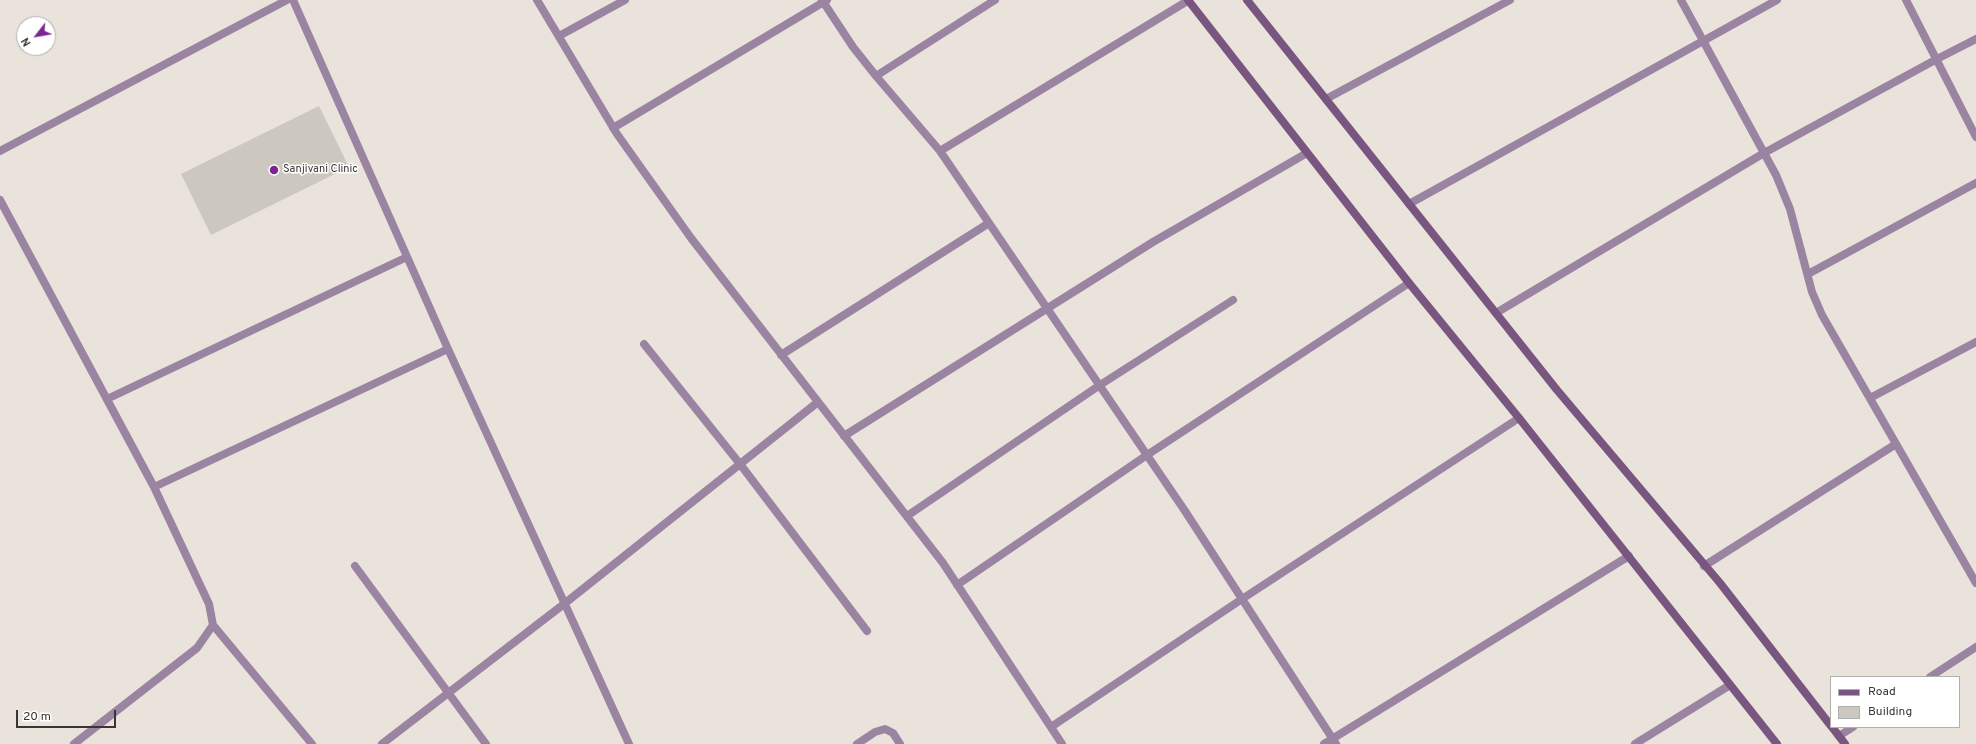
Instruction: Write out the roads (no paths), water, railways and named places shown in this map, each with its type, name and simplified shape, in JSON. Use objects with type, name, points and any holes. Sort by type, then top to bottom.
[{"type":"main road","points":[[1188,0],[1409,283],[1520,418],[1777,744]]},
{"type":"main road","points":[[1247,0],[1557,390],[1704,566],[1830,725]]},
{"type":"main road","points":[[1833,728],[1845,744]]},
{"type":"street","points":[[0,151],[287,0]]},
{"type":"street","points":[[293,0],[448,349],[629,744]]},
{"type":"street","points":[[538,0],[612,128],[691,238],[907,516],[957,585],[1062,744]]},
{"type":"street","points":[[559,36],[625,0]]},
{"type":"street","points":[[876,76],[995,0]]},
{"type":"street","points":[[940,151],[1188,0]]},
{"type":"street","points":[[1326,99],[1510,0]]},
{"type":"street","points":[[1681,0],[1776,174],[1790,209],[1808,274],[1822,315],[1976,583]]},
{"type":"street","points":[[1409,204],[1777,0]]},
{"type":"street","points":[[1906,0],[1976,137]]},
{"type":"street","points":[[612,128],[824,1],[853,47],[940,151],[1147,455],[1334,741]]},
{"type":"street","points":[[1496,313],[1764,152],[1976,39]]},
{"type":"street","points":[[844,436],[1204,212],[1307,153]]},
{"type":"street","points":[[1808,274],[1976,183]]},
{"type":"street","points":[[0,200],[154,487],[209,604],[213,625],[312,744]]},
{"type":"street","points":[[782,355],[989,223]]},
{"type":"street","points":[[107,399],[407,258]]},
{"type":"street","points":[[957,585],[1147,455],[1409,283]]},
{"type":"street","points":[[907,516],[1100,385],[1233,300]]},
{"type":"street","points":[[1870,398],[1976,342]]},
{"type":"street","points":[[644,344],[740,464],[867,631]]},
{"type":"street","points":[[154,487],[448,349]]},
{"type":"street","points":[[382,744],[564,604],[818,402]]},
{"type":"street","points":[[1051,727],[1242,599],[1520,418]]},
{"type":"street","points":[[1704,566],[1896,444]]},
{"type":"street","points":[[1324,744],[1334,741],[1629,556]]},
{"type":"street","points":[[355,566],[486,744]]},
{"type":"street","points":[[74,744],[197,648],[213,625]]},
{"type":"street","points":[[1932,676],[1976,648]]},
{"type":"street","points":[[1635,744],[1730,685]]},
{"type":"street","points":[[1839,736],[1851,728]]},
{"type":"street","points":[[857,744],[875,732],[884,729],[893,733],[900,744]]},
{"type":"place","name":"Sanjivani Clinic","points":[[274,170]]}]
